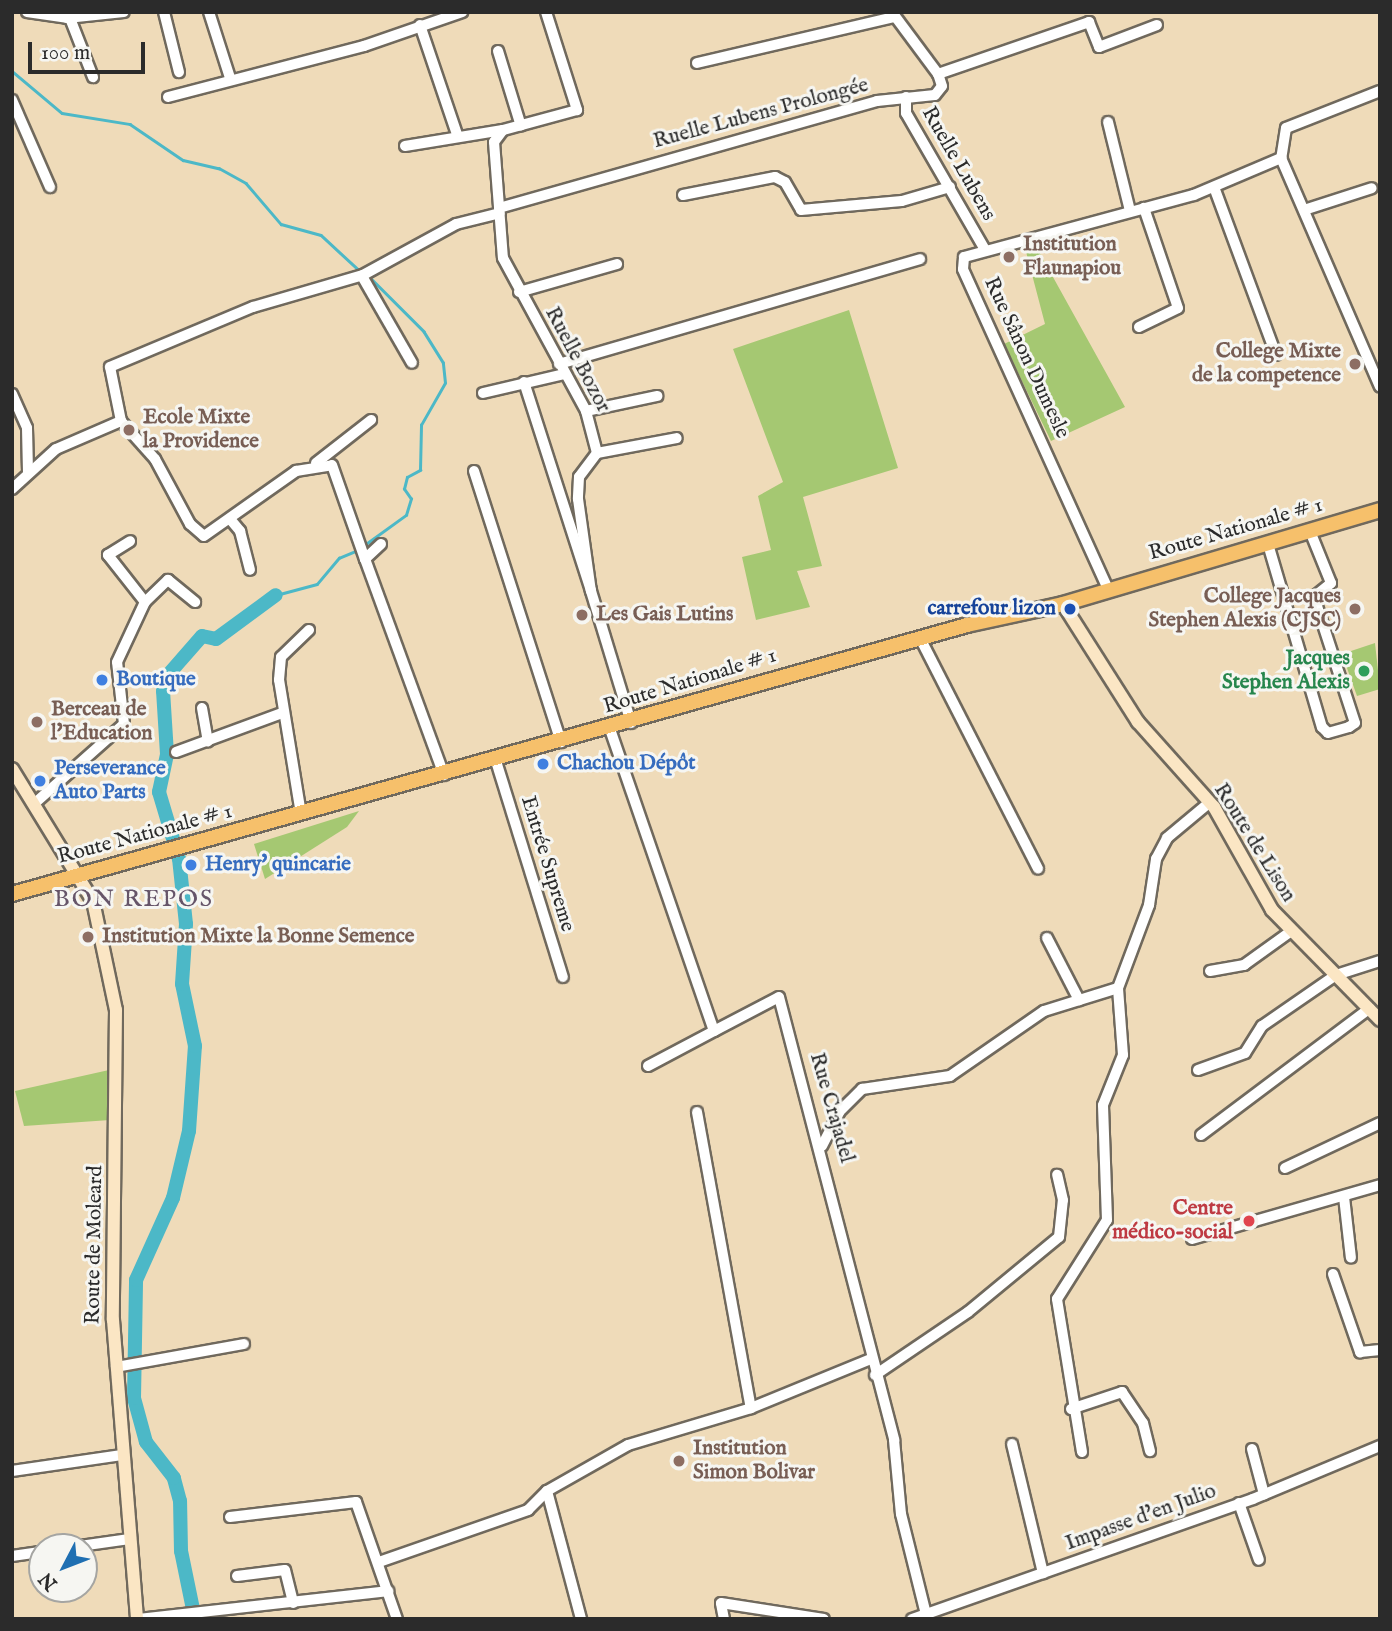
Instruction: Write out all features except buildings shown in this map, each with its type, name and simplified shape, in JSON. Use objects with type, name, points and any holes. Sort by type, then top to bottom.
[{"type":"main road","name":"Route Nationale # 1","points":[[12,894],[610,729],[920,638],[1063,604],[1310,531],[1378,515]]},
{"type":"street","points":[[27,12],[67,15],[124,12]]},
{"type":"street","points":[[164,12],[180,72]]},
{"type":"street","points":[[209,12],[230,78]]},
{"type":"street","points":[[168,97],[230,78],[324,57],[462,12]]},
{"type":"street","points":[[405,146],[457,134],[503,130],[577,110],[546,12]]},
{"type":"street","points":[[697,63],[893,14],[938,74],[1088,22],[1099,47],[1157,25]]},
{"type":"street","points":[[67,15],[93,77]]},
{"type":"street","points":[[420,25],[457,134]]},
{"type":"street","points":[[498,51],[521,126]]},
{"type":"street","name":"Ruelle Lubens Prolongée","points":[[121,421],[110,367],[253,307],[362,275],[456,224],[906,97],[940,93],[938,74]]},
{"type":"street","points":[[1380,91],[1286,128],[1282,158],[1380,387]]},
{"type":"street","name":"Ruelle Lubens","points":[[906,97],[906,113],[984,248]]},
{"type":"street","points":[[12,100],[50,187]]},
{"type":"street","points":[[1108,122],[1130,211]]},
{"type":"street","name":"Ruelle Bozor","points":[[503,130],[491,153],[500,211],[504,264],[586,411],[597,453]]},
{"type":"street","name":"Rue Sânon Dumesle","points":[[1108,589],[963,269],[964,257],[984,248],[1144,208],[1214,187],[1282,158]]},
{"type":"street","points":[[683,195],[775,177],[785,182],[801,210],[902,201],[950,187]]},
{"type":"street","points":[[1214,187],[1276,355]]},
{"type":"street","points":[[1304,209],[1372,188]]},
{"type":"street","points":[[1139,327],[1178,308],[1144,208]]},
{"type":"street","points":[[483,393],[920,259]]},
{"type":"street","points":[[519,292],[617,264]]},
{"type":"street","points":[[362,275],[412,363]]},
{"type":"street","points":[[524,382],[592,591],[631,723]]},
{"type":"street","points":[[12,394],[27,428],[28,473]]},
{"type":"street","points":[[586,411],[657,396]]},
{"type":"street","points":[[12,489],[56,449],[121,421],[155,459],[196,533],[204,536],[316,463],[371,420]]},
{"type":"street","points":[[592,591],[578,486],[597,453],[677,438]]},
{"type":"street","points":[[330,450],[332,465],[444,775]]},
{"type":"street","points":[[316,463],[332,465]]},
{"type":"street","points":[[474,471],[561,742]]},
{"type":"street","points":[[230,519],[240,531],[250,570]]},
{"type":"street","points":[[1268,544],[1322,727],[1328,733],[1349,727],[1355,723],[1314,597],[1331,583],[1310,531]]},
{"type":"street","points":[[130,541],[108,555],[145,602]]},
{"type":"street","points":[[365,559],[382,544]]},
{"type":"street","points":[[35,803],[124,724],[117,662],[145,602],[167,580],[195,601]]},
{"type":"street","name":"Route de Lison","points":[[1063,604],[1138,722],[1210,802],[1290,932],[1380,1020]]},
{"type":"street","points":[[301,814],[282,713],[281,657],[309,631]]},
{"type":"street","points":[[920,638],[1038,869]]},
{"type":"street","points":[[202,708],[208,741]]},
{"type":"street","points":[[176,752],[282,713]]},
{"type":"street","points":[[610,729],[714,1031],[649,1066]]},
{"type":"street","name":"Entrée Supreme","points":[[496,761],[563,977]]},
{"type":"street","name":"Route de Moleard","points":[[12,769],[93,901],[116,1010],[122,1455],[138,1619]]},
{"type":"street","points":[[1082,1452],[1071,1409],[1057,1298],[1107,1220],[1103,1105],[1123,1055],[1118,988],[1149,905],[1162,845],[1210,802]]},
{"type":"street","points":[[1210,971],[1244,965],[1290,932]]},
{"type":"street","points":[[1047,938],[1079,1000]]},
{"type":"street","points":[[1198,1070],[1245,1053],[1262,1026],[1336,975],[1380,961]]},
{"type":"street","points":[[822,1146],[839,1112],[862,1089],[937,1080],[961,1070],[1022,1022],[1118,988]]},
{"type":"street","name":"Rue Crajadel","points":[[714,1031],[779,997],[822,1146],[871,1359],[894,1440],[901,1514],[926,1614]]},
{"type":"street","points":[[1200,1135],[1370,1008]]},
{"type":"street","points":[[697,1112],[751,1408]]},
{"type":"street","points":[[1285,1168],[1380,1123]]},
{"type":"street","points":[[875,1375],[968,1312],[1059,1237],[1064,1211],[1057,1175]]},
{"type":"street","points":[[1192,1239],[1380,1185]]},
{"type":"street","points":[[1344,1197],[1351,1258]]},
{"type":"street","points":[[1333,1274],[1360,1352],[1380,1350]]},
{"type":"street","points":[[121,1366],[244,1344]]},
{"type":"street","points":[[379,1562],[492,1527],[528,1510],[547,1492],[628,1445],[751,1408],[871,1359]]},
{"type":"street","points":[[1071,1409],[1122,1392],[1143,1423],[1150,1451]]},
{"type":"street","points":[[1012,1444],[1043,1573]]},
{"type":"street","name":"Impasse d'en Julio","points":[[912,1619],[1264,1494],[1380,1446]]},
{"type":"street","points":[[1252,1449],[1264,1494]]},
{"type":"street","points":[[12,1471],[122,1455]]},
{"type":"street","points":[[547,1492],[581,1619]]},
{"type":"street","points":[[230,1517],[356,1502],[397,1619]]},
{"type":"street","points":[[1239,1503],[1259,1560]]},
{"type":"street","points":[[98,1543],[129,1539]]},
{"type":"street","points":[[237,1576],[285,1570],[293,1604]]},
{"type":"street","points":[[138,1619],[293,1604],[388,1591]]},
{"type":"street","points":[[724,1619],[721,1603],[824,1619]]},
{"type":"green space","points":[[1033,241],[1125,407],[1051,441],[1004,344],[1045,324],[1024,244]]},
{"type":"green space","points":[[849,310],[898,468],[803,497],[822,566],[797,571],[810,607],[756,620],[742,557],[771,550],[758,496],[783,482],[733,349]]},
{"type":"green space","name":"Jacques Stephen Alexis","points":[[1375,643],[1380,689],[1357,696],[1342,654]]},
{"type":"green space","points":[[359,811],[347,827],[265,879],[254,844]]},
{"type":"green space","points":[[109,1070],[110,1120],[24,1126],[15,1091]]},
{"type":"waterway","points":[[12,71],[62,113],[130,124],[183,160],[219,168],[246,183],[281,224],[321,235],[361,272]]},
{"type":"waterway","points":[[363,546],[406,515],[411,499],[404,489],[407,477],[420,470],[421,425],[445,383],[443,363],[424,332],[367,275]]},
{"type":"waterway","points":[[276,595],[317,584],[339,558],[358,550]]},
{"type":"waterway","points":[[195,1619],[181,1551],[180,1501],[174,1478],[146,1442],[134,1398],[136,1280],[173,1198],[189,1131],[195,1046],[182,984],[186,924],[179,859],[159,792],[167,754],[163,691],[167,676],[202,636],[216,639],[276,595]]},
{"type":"place","name":"Institution Flaunapiou","points":[[1009,257]]},
{"type":"place","name":"College Mixte de la competence","points":[[1355,364]]},
{"type":"place","name":"Ecole Mixte la Providence","points":[[129,430]]},
{"type":"place","name":"carrefour lizon","points":[[1070,609]]},
{"type":"place","name":"College Jacques Stephen Alexis (CJSC)","points":[[1355,609]]},
{"type":"place","name":"Les Gais Lutins","points":[[582,615]]},
{"type":"place","name":"Jacques Stephen Alexis","points":[[1364,671]]},
{"type":"place","name":"Boutique","points":[[102,680]]},
{"type":"place","name":"Berceau de l'Education","points":[[37,722]]},
{"type":"place","name":"Chachou Dépôt","points":[[543,764]]},
{"type":"place","name":"Perseverance Auto Parts","points":[[40,781]]},
{"type":"place","name":"Henry' quincarie","points":[[191,865]]},
{"type":"place","name":"Institution Mixte la Bonne Semence","points":[[88,937]]},
{"type":"place","name":"Centre médico-social","points":[[1249,1221]]},
{"type":"place","name":"Institution Simon Bolivar","points":[[679,1461]]},
{"type":"district","name":"BON REPOS","points":[[134,900]]}]
